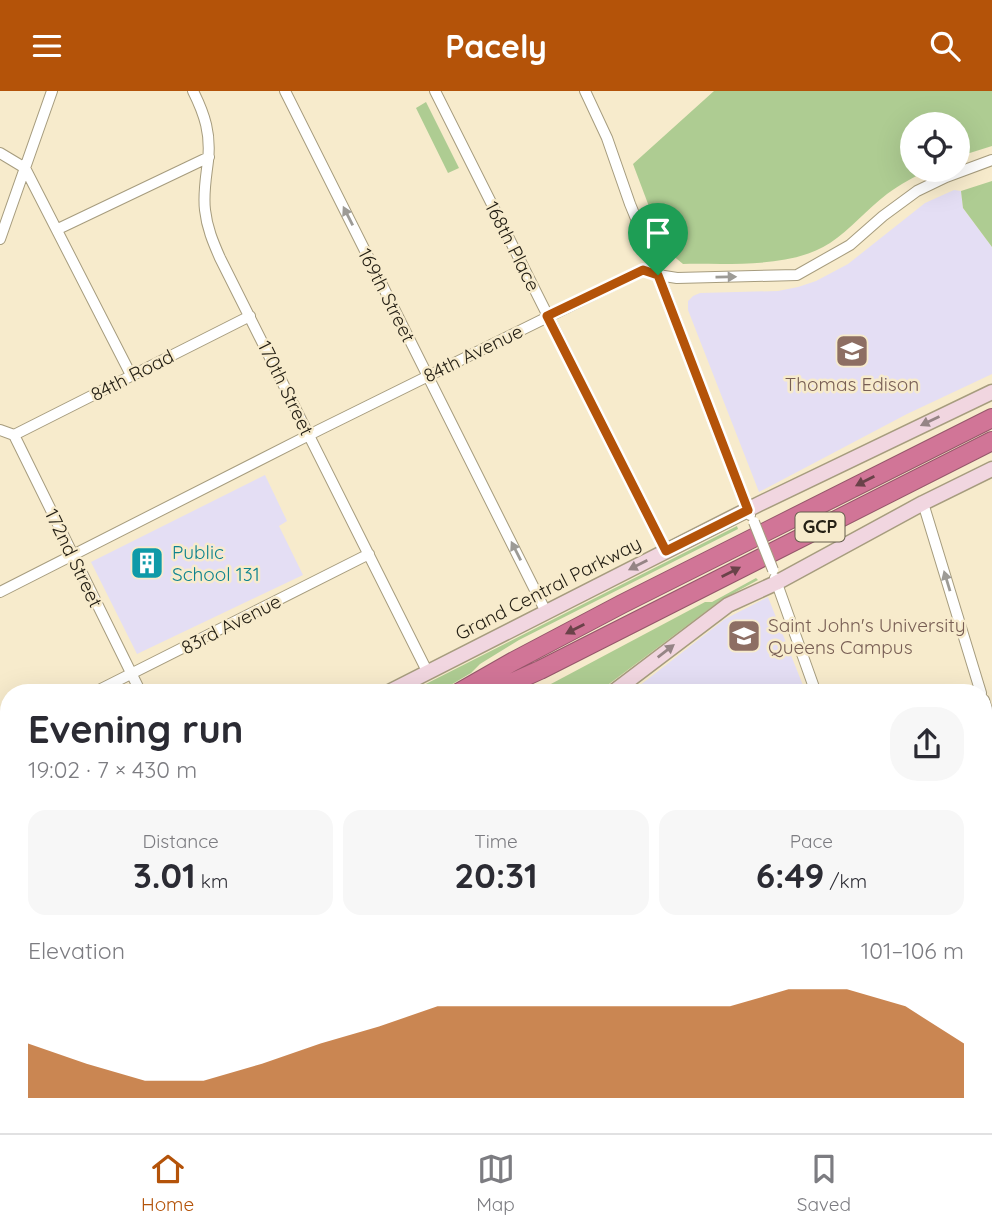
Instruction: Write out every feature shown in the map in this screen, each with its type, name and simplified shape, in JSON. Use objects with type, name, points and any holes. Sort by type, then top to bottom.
[{"type":"highway","name":"GCP","points":[[474,684],[590,621],[992,418]]},
{"type":"highway","name":"GCP","points":[[509,684],[992,440]]},
{"type":"highway","points":[[522,684],[540,670]]},
{"type":"main road","name":"Grand Central Parkway","points":[[405,684],[666,551],[751,516],[992,392]]},
{"type":"main road","points":[[624,684],[728,605],[774,577],[992,468]]},
{"type":"street","points":[[0,239],[52,91]]},
{"type":"street","name":"170th Street","points":[[194,91],[205,114],[208,137],[204,189],[207,229],[428,673]]},
{"type":"street","name":"169th Street","points":[[285,91],[546,612]]},
{"type":"street","name":"168th Place","points":[[435,91],[666,551]]},
{"type":"street","points":[[585,91],[607,138],[813,684]]},
{"type":"street","points":[[0,153],[25,168],[131,375]]},
{"type":"street","points":[[58,229],[208,157]]},
{"type":"street","name":"84th Avenue","points":[[0,592],[71,554],[643,270],[677,278],[797,275],[850,245],[885,214],[917,191],[992,160]]},
{"type":"street","name":"84th Road","points":[[14,435],[250,316]]},
{"type":"street","points":[[0,431],[14,435]]},
{"type":"street","name":"172nd Street","points":[[14,435],[136,684]]},
{"type":"street","points":[[923,503],[978,684]]},
{"type":"street","name":"83rd Avenue","points":[[111,684],[369,554]]},
{"type":"shaded area","points":[[954,190],[961,191],[963,208],[992,247],[992,374],[907,414],[759,492],[688,310],[688,301],[700,293],[778,291],[816,281],[848,264],[925,203]]},
{"type":"shaded area","points":[[265,475],[287,521],[279,526],[303,575],[137,654],[91,562]]},
{"type":"shaded area","name":"Saint John's University Queens Campus","points":[[768,597],[802,684],[642,684],[725,619]]},
{"type":"green space","points":[[714,91],[992,91],[992,146],[970,153],[970,112],[900,112],[900,182],[905,182],[872,206],[830,243],[814,251],[778,261],[683,264],[665,249],[633,164]]},
{"type":"green space","points":[[426,102],[459,168],[448,173],[416,108]]},
{"type":"green space","points":[[992,181],[992,247],[963,208],[961,191]]},
{"type":"green space","points":[[737,526],[738,529],[519,640],[452,684],[426,684]]},
{"type":"green space","points":[[756,578],[758,580],[721,600],[609,684],[551,684],[705,602],[712,602]]},
{"type":"place","name":"Thomas Edison","points":[[852,351]]},
{"type":"place","name":"Public School 131","points":[[147,563]]},
{"type":"place","name":"Saint John's University Queens Campus","points":[[744,636]]},
{"type":"route","points":[[643,270],[658,275],[748,510],[666,551],[547,316],[643,270]]}]
